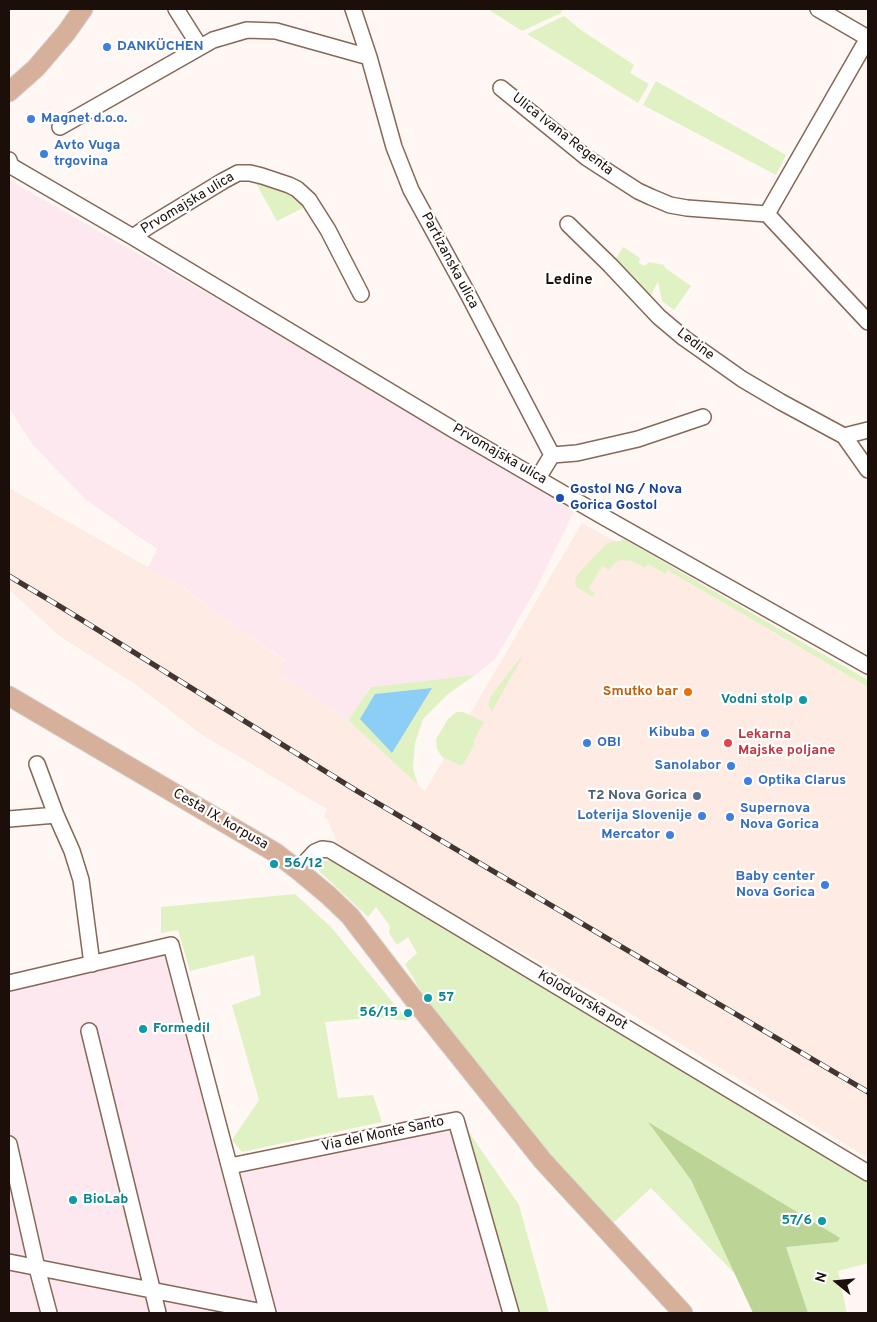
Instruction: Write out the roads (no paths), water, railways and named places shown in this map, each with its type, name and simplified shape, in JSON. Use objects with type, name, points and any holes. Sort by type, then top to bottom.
[{"type":"main road","points":[[9,92],[36,68],[66,33],[83,9]]},
{"type":"main road","name":"Cesta IX. korpusa","points":[[9,696],[276,853],[328,895],[350,916],[543,1161],[683,1313]]},
{"type":"street","points":[[176,9],[200,47]]},
{"type":"street","name":"Partizanska ulica","points":[[353,9],[369,57],[394,147],[411,190],[552,455]]},
{"type":"street","points":[[818,9],[868,38],[768,214],[868,322]]},
{"type":"street","points":[[60,127],[213,40],[247,30],[276,31],[369,57]]},
{"type":"street","name":"Ulica Ivana Regenta","points":[[501,88],[587,158],[650,197],[687,208],[768,214]]},
{"type":"street","name":"Prvomajska ulica","points":[[10,163],[611,521],[868,666]]},
{"type":"street","name":"Prvomajska ulica","points":[[133,237],[223,181],[238,173],[250,173],[289,186],[309,200],[328,230],[361,294]]},
{"type":"street","name":"Ledine","points":[[568,224],[659,316],[684,338],[742,379],[844,436],[868,470]]},
{"type":"street","points":[[538,478],[552,455],[577,453],[638,439],[703,417]]},
{"type":"street","points":[[844,436],[868,430]]},
{"type":"street","points":[[37,764],[72,851],[81,880],[92,964]]},
{"type":"street","points":[[9,819],[56,815]]},
{"type":"street","name":"Kolodvorska pot","points":[[298,870],[315,852],[322,849],[330,850],[868,1174]]},
{"type":"street","points":[[9,983],[171,945],[268,1313],[9,1262]]},
{"type":"street","points":[[89,1031],[158,1313]]},
{"type":"street","name":"Via del Monte Santo","points":[[230,1166],[456,1120],[511,1313]]},
{"type":"street","points":[[9,1144],[49,1313]]},
{"type":"water","points":[[432,688],[392,753],[360,719],[375,694]]},
{"type":"railway","points":[[9,576],[357,791],[868,1092]]},
{"type":"place","name":"DANKÜCHEN","points":[[107,47]]},
{"type":"place","name":"Magnet d.o.o.","points":[[31,119]]},
{"type":"place","name":"Avto Vuga trgovina","points":[[44,154]]},
{"type":"place","name":"Gostol NG / Nova Gorica Gostol","points":[[560,498]]},
{"type":"place","name":"Smutko bar","points":[[688,692]]},
{"type":"place","name":"Vodni stolp","points":[[803,700]]},
{"type":"place","name":"Kibuba","points":[[705,733]]},
{"type":"place","name":"OBI","points":[[587,743]]},
{"type":"place","name":"Lekarna Majske poljane","points":[[728,743]]},
{"type":"place","name":"Sanolabor","points":[[731,766]]},
{"type":"place","name":"Optika Clarus","points":[[748,781]]},
{"type":"place","name":"T2 Nova Gorica","points":[[697,796]]},
{"type":"place","name":"Loterija Slovenije","points":[[702,816]]},
{"type":"place","name":"Supernova Nova Gorica","points":[[730,817]]},
{"type":"place","name":"Mercator","points":[[670,835]]},
{"type":"place","name":"56/12","points":[[274,864]]},
{"type":"place","name":"Baby center Nova Gorica","points":[[825,885]]},
{"type":"place","name":"57","points":[[428,998]]},
{"type":"place","name":"56/15","points":[[408,1013]]},
{"type":"place","name":"Formedil","points":[[143,1029]]},
{"type":"place","name":"BioLab","points":[[73,1200]]},
{"type":"place","name":"57/6","points":[[822,1221]]},
{"type":"district","name":"Ledine","points":[[569,281]]}]
